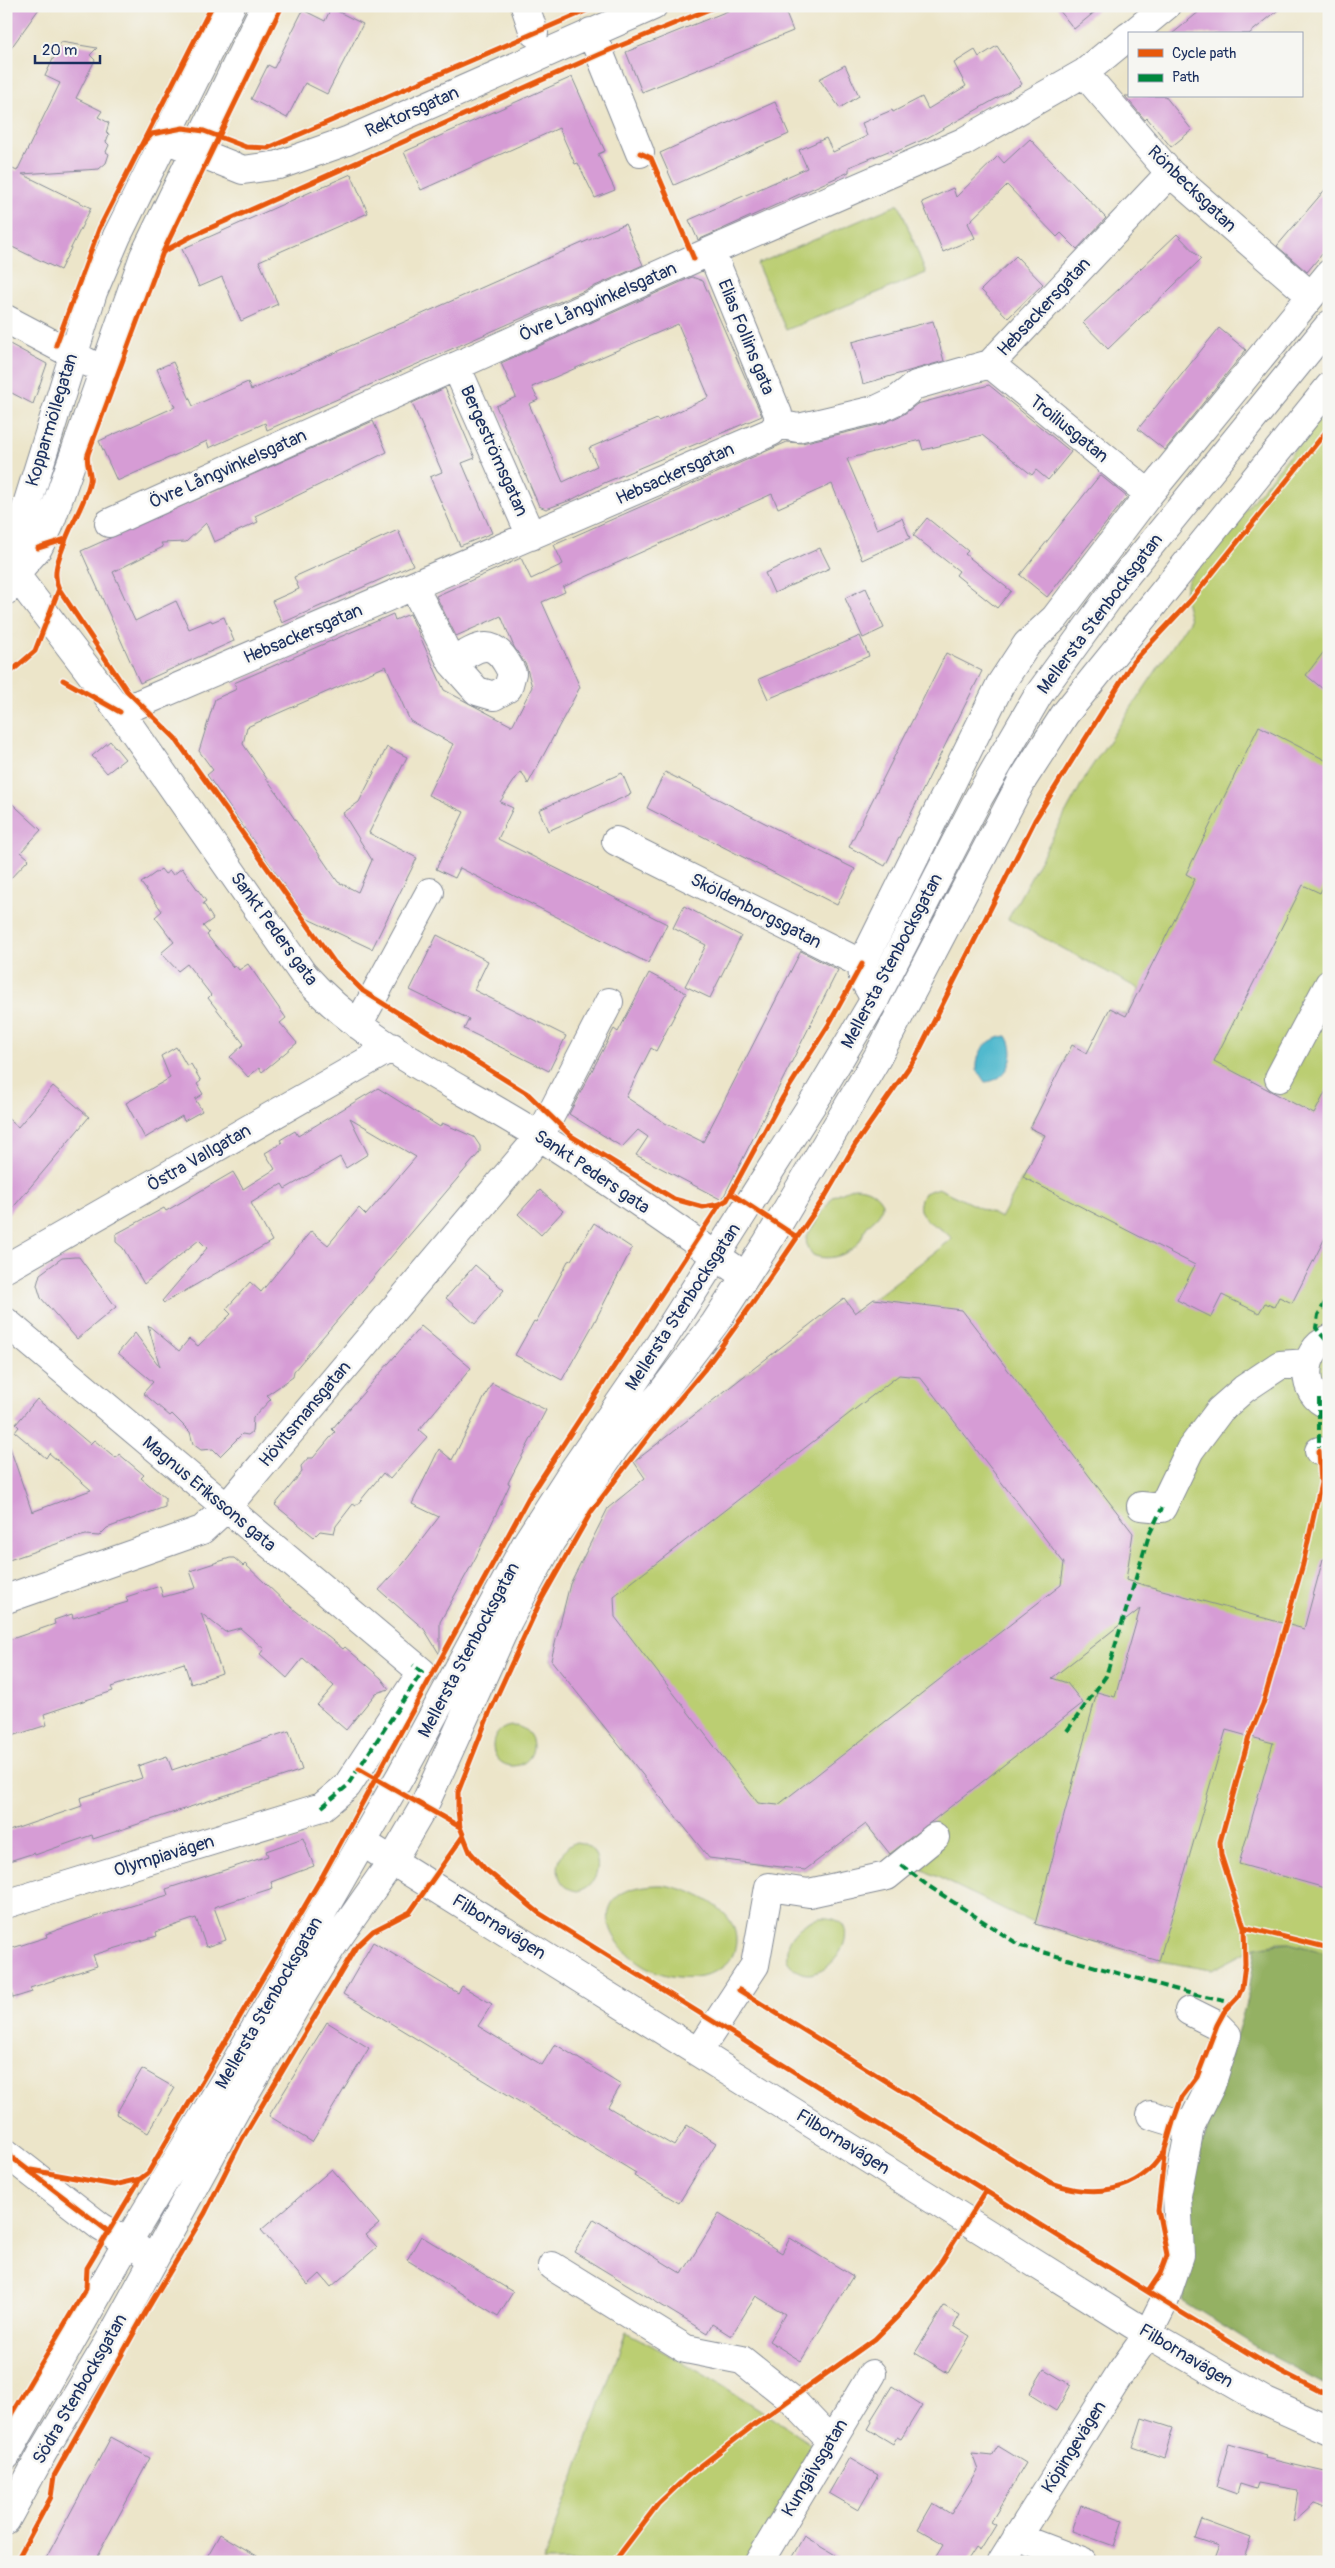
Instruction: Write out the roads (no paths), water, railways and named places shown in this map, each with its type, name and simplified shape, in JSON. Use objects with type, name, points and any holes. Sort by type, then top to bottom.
[{"type":"street","points":[[526,6],[534,33]]},
{"type":"street","name":"Rektorsgatan","points":[[166,137],[194,152],[243,170],[267,168],[303,158],[653,6]]},
{"type":"street","points":[[1134,32],[1166,6]]},
{"type":"street","points":[[223,9],[261,16]]},
{"type":"street","name":"Kopparmöllegatan","points":[[9,577],[17,536],[93,292],[117,236],[166,137],[223,9]]},
{"type":"street","name":"Kopparmöllegatan","points":[[9,577],[38,548],[49,526],[105,372],[144,256],[261,16]]},
{"type":"street","points":[[590,32],[640,153]]},
{"type":"street","name":"Övre Långvinkelsgatan","points":[[109,523],[711,251],[963,142],[1084,73],[1128,37]]},
{"type":"street","name":"Rönbecksgatan","points":[[1084,73],[1170,173],[1310,295]]},
{"type":"street","name":"Hebsackersgatan","points":[[120,712],[771,432],[778,424],[798,428],[878,409],[897,400],[916,384],[990,364],[1170,173]]},
{"type":"street","name":"Elias Follins gata","points":[[711,251],[779,417],[778,424]]},
{"type":"street","name":"Mellersta Stenbocksgatan","points":[[862,964],[1000,685],[1027,644],[1055,618],[1149,494],[1329,274]]},
{"type":"street","points":[[6,319],[105,372]]},
{"type":"street","name":"Mellersta Stenbocksgatan","points":[[127,2243],[233,2066],[432,1720],[472,1641],[527,1542],[658,1347],[818,1095],[875,999],[979,797],[1055,670],[1118,585],[1329,324]]},
{"type":"street","name":"Troiliusgatan","points":[[990,364],[1149,494]]},
{"type":"street","name":"Bergeströmsgatan","points":[[456,366],[531,536]]},
{"type":"street","name":"Mellersta Stenbocksgatan","points":[[153,2258],[308,1985],[331,1948],[392,1861],[424,1806],[515,1606],[551,1541],[616,1446],[666,1388],[715,1323],[816,1164],[876,1058],[1005,808],[1041,748],[1097,673],[1329,387]]},
{"type":"street","name":"Sankt Peders gata","points":[[9,577],[120,712],[303,974],[322,994],[358,1025],[540,1136],[745,1276]]},
{"type":"street","points":[[414,587],[452,663]]},
{"type":"street","name":"Sköldenborgsgatan","points":[[616,841],[862,964]]},
{"type":"street","points":[[358,1025],[430,892]]},
{"type":"street","points":[[862,964],[863,978],[875,999]]},
{"type":"street","points":[[1279,1078],[1329,984]]},
{"type":"street","name":"Hövitsmansgatan","points":[[6,1599],[202,1530],[226,1508],[540,1136],[609,1002]]},
{"type":"street","name":"Östra Vallgatan","points":[[6,1268],[392,1047]]},
{"type":"street","name":"Magnus Erikssons gata","points":[[6,1322],[422,1672],[347,1786],[322,1807]]},
{"type":"street","points":[[1329,1340],[1313,1352],[1308,1362],[1306,1374],[1309,1386],[1316,1396],[1329,1405]]},
{"type":"street","points":[[1141,1506],[1162,1508],[1190,1450],[1220,1410],[1244,1389],[1280,1365],[1308,1362]]},
{"type":"street","name":"Olympiavägen","points":[[6,1904],[322,1807]]},
{"type":"street","points":[[698,2052],[755,1965],[769,1888],[809,1893],[887,1876],[935,1837]]},
{"type":"street","name":"Filbornavägen","points":[[362,1842],[1148,2334],[1266,2402],[1329,2430]]},
{"type":"street","name":"Köpingevägen","points":[[1002,2562],[1148,2334],[1179,2262],[1181,2245],[1176,2210],[1177,2195],[1190,2127],[1211,2085],[1227,2035],[1216,2025],[1189,2011]]},
{"type":"street","points":[[1151,2115],[1190,2127]]},
{"type":"street","points":[[6,2153],[101,2226],[153,2258]]},
{"type":"street","name":"Södra Stenbocksgatan","points":[[6,2456],[127,2243]]},
{"type":"street","name":"Södra Stenbocksgatan","points":[[6,2520],[43,2452],[110,2340],[153,2258]]},
{"type":"street","points":[[552,2266],[686,2350],[742,2360],[790,2399],[831,2441]]},
{"type":"street","name":"Kungälvsgatan","points":[[759,2562],[872,2374]]},
{"type":"street","points":[[1017,2537],[1082,2562]]},
{"type":"water","points":[[1007,1036],[1012,1051],[1009,1065],[1000,1077],[985,1082],[977,1070],[978,1057],[988,1043],[994,1039]]}]
